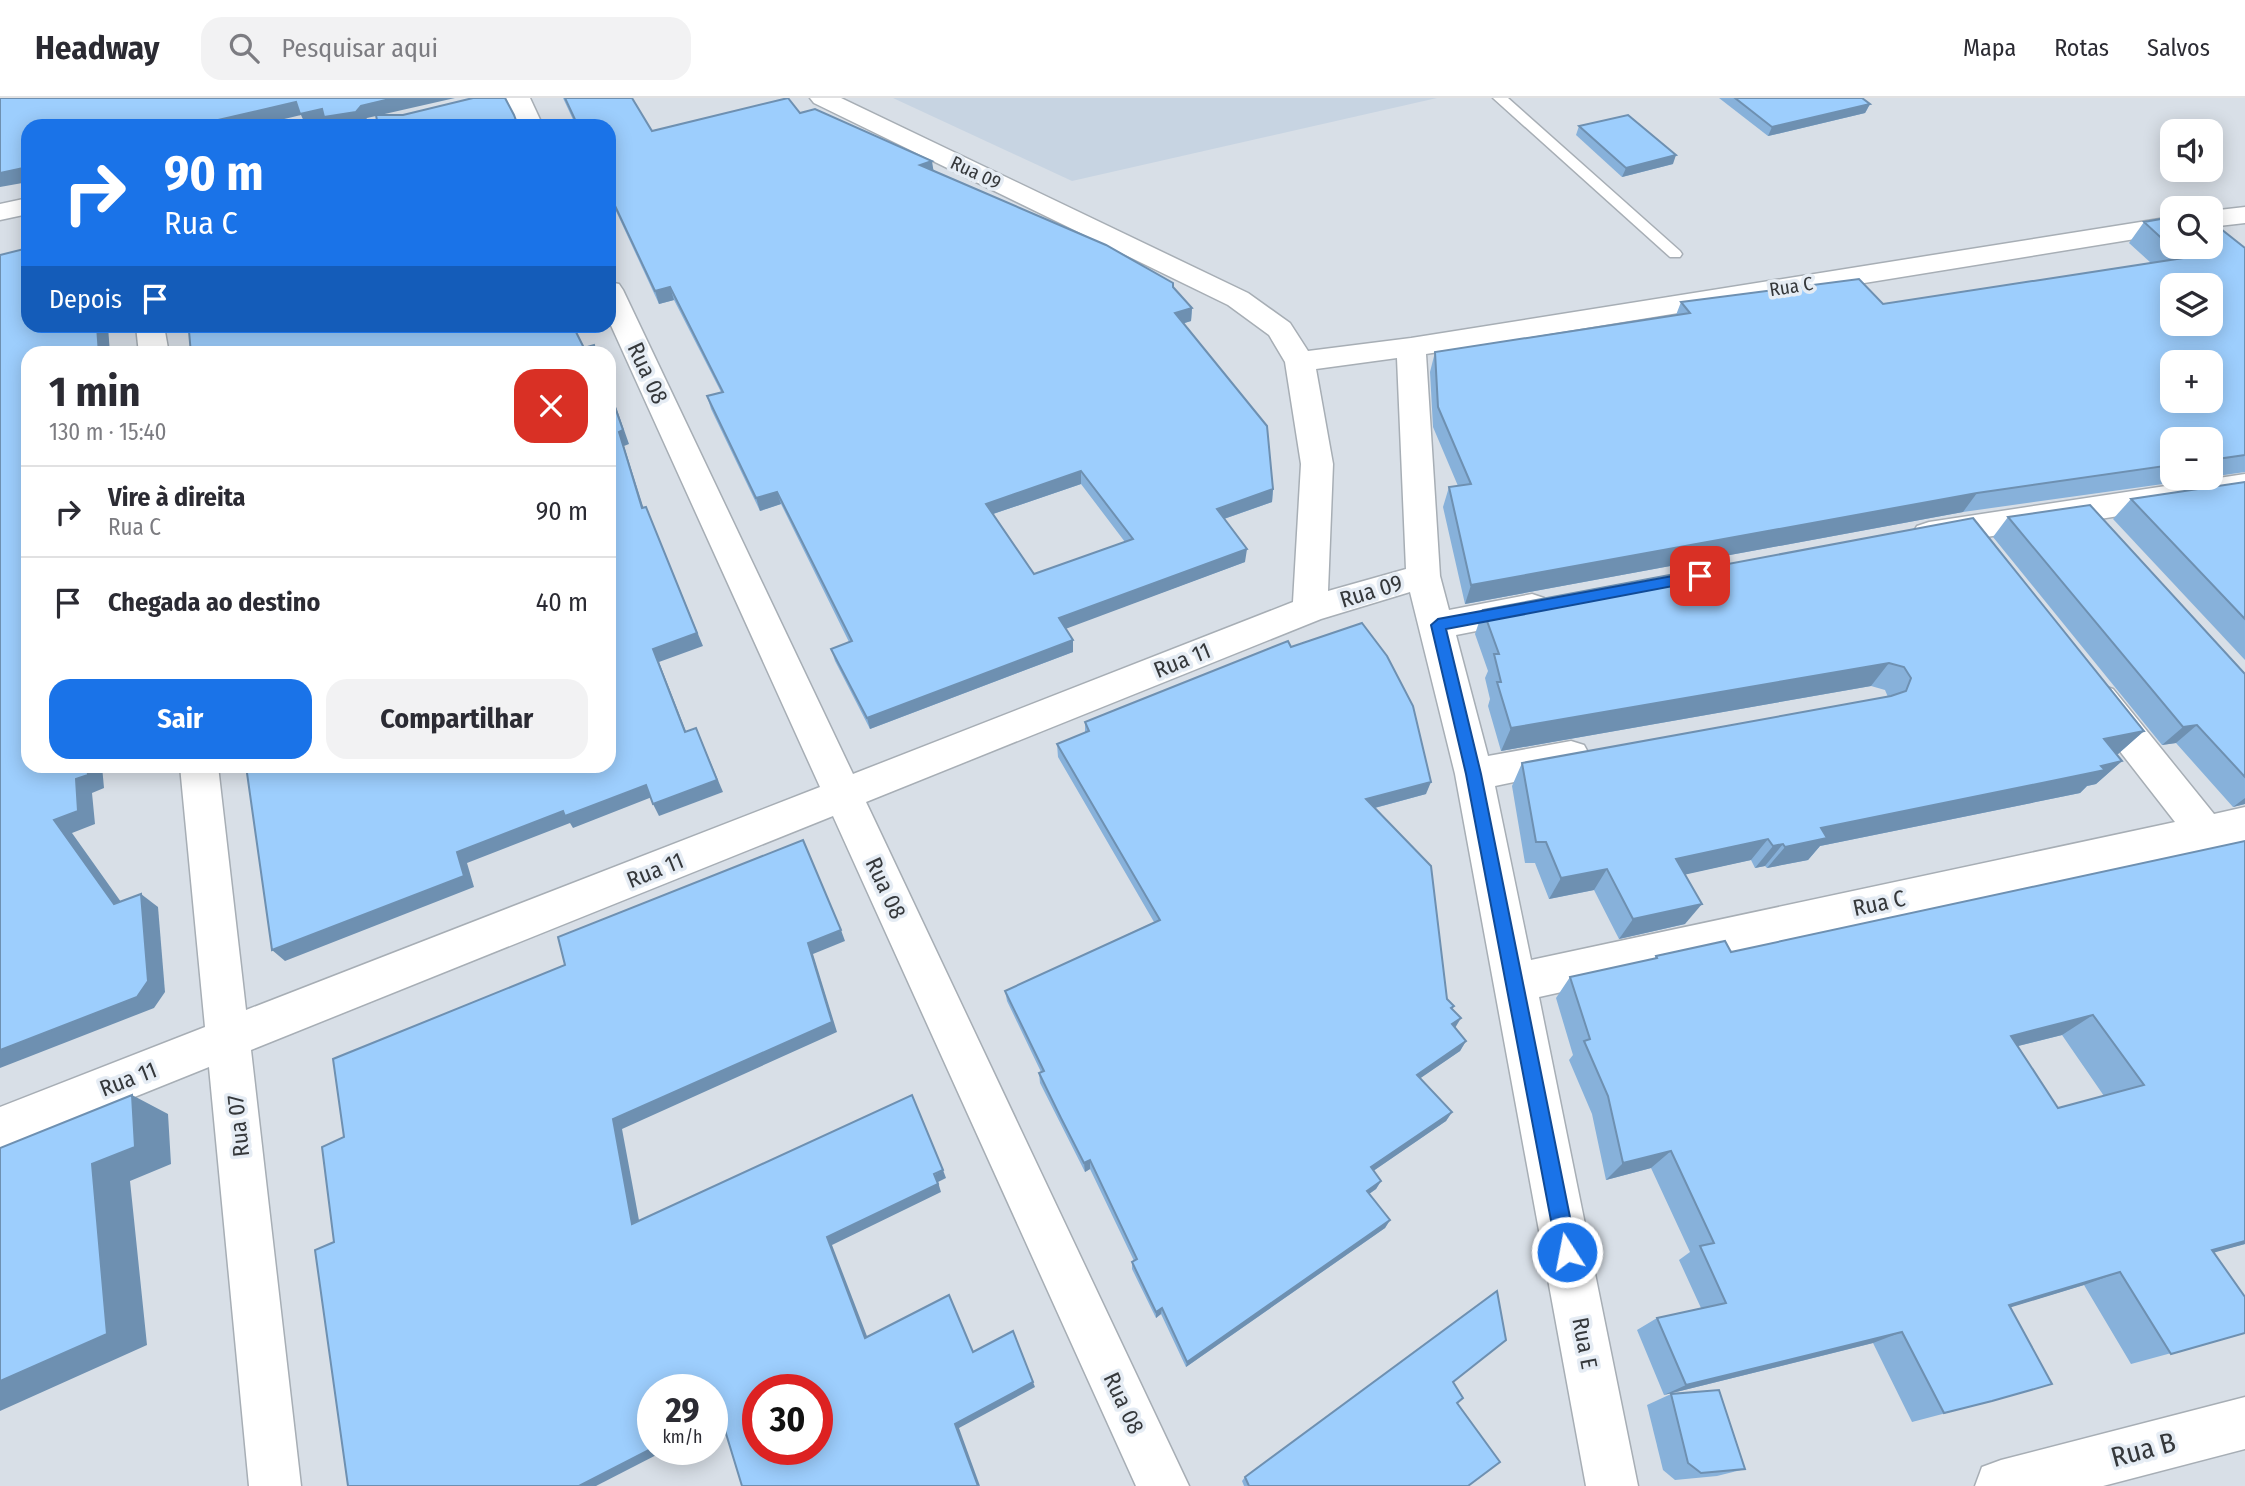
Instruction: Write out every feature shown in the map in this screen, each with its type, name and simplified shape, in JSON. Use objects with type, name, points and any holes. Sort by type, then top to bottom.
[{"type":"street","points":[[517,98],[528,119]]},
{"type":"street","name":"Rua 09","points":[[822,98],[1238,299],[1280,329],[1300,362],[1317,464],[1310,609],[1423,576],[1411,347]]},
{"type":"street","points":[[0,212],[21,208]]},
{"type":"street","points":[[2223,227],[2245,215]]},
{"type":"street","name":"Rua C","points":[[1411,347],[2160,227]]},
{"type":"street","name":"Rua 08","points":[[616,305],[1163,1486]]},
{"type":"street","points":[[1300,362],[1411,347]]},
{"type":"street","points":[[1896,540],[1963,527],[2245,485]]},
{"type":"street","points":[[2083,511],[2110,540]]},
{"type":"street","points":[[1963,527],[1989,560]]},
{"type":"street","name":"Rua E","points":[[1423,576],[1438,625],[1474,774],[1612,1486]]},
{"type":"street","points":[[1438,625],[1559,602]]},
{"type":"street","name":"Rua 11","points":[[0,1129],[230,1040],[1310,609]]},
{"type":"street","points":[[2076,669],[2205,832]]},
{"type":"street","points":[[1474,774],[1611,750]]},
{"type":"street","name":"Rua 07","points":[[200,773],[275,1486]]},
{"type":"street","name":"Rua C","points":[[1513,983],[2245,824]]},
{"type":"street","name":"Rua B","points":[[2001,1486],[2245,1423]]},
{"type":"lane","points":[[1500,98],[1675,254]]},
{"type":"shaded area","points":[[893,98],[1437,98],[1072,181]]},
{"type":"building","points":[[0,98],[394,98],[361,106],[356,112],[324,117],[322,109],[300,114],[296,102],[222,119],[21,119],[21,168],[0,173]]},
{"type":"building","points":[[473,98],[505,98],[515,119],[377,119],[376,115],[403,115]]},
{"type":"building","points":[[565,98],[632,98],[652,131],[788,98],[800,113],[815,109],[932,161],[920,165],[1106,245],[1173,283],[1173,287],[1192,308],[1175,313],[1267,426],[1273,489],[1217,509],[1247,549],[1059,618],[1073,640],[867,718],[831,649],[852,641],[777,492],[756,498],[707,396],[723,392],[670,287],[655,291],[616,208],[616,119],[575,119]],"holes":[[[1081,471],[1133,539],[1034,574],[986,504]]]},
{"type":"building","points":[[1735,98],[1862,98],[1870,104],[1772,127]]},
{"type":"building","points":[[1628,115],[1676,155],[1626,168],[1579,126]]},
{"type":"building","points":[[2160,219],[2160,237],[2144,222]]},
{"type":"building","points":[[2223,231],[2245,248],[2245,455],[2223,458],[2223,427],[2160,427],[2160,467],[1977,493],[1471,585],[1449,487],[1471,484],[1438,407],[1435,352],[1690,313],[1681,302],[1859,279],[1883,304],[2176,259],[2223,259]]},
{"type":"building","points":[[21,250],[21,333],[98,333],[98,346],[21,346],[21,773],[88,773],[76,779],[78,811],[54,820],[114,904],[141,894],[148,981],[137,997],[0,1050],[0,255]]},
{"type":"building","points":[[189,333],[576,333],[583,346],[190,346]]},
{"type":"building","points":[[616,410],[623,430],[619,432],[642,508],[646,507],[697,633],[653,649],[685,732],[696,728],[717,780],[653,804],[646,785],[565,816],[563,811],[457,852],[464,876],[272,950],[247,773],[616,773]]},
{"type":"building","points":[[2245,482],[2245,619],[2131,499],[2191,490],[2223,490],[2223,485]]},
{"type":"building","points":[[2090,505],[2245,674],[2245,777],[2197,725],[2183,727],[2008,517]]},
{"type":"building","points":[[1973,518],[2144,731],[2104,739],[2122,761],[2101,766],[2105,770],[1821,828],[1827,838],[1785,847],[1783,844],[1773,846],[1768,839],[1676,859],[1702,904],[1633,919],[1607,869],[1561,878],[1546,842],[1536,842],[1522,763],[1891,696],[1906,691],[1911,678],[1904,667],[1889,663],[1511,728],[1497,682],[1501,682],[1494,654],[1499,654],[1483,610]]},
{"type":"building","points":[[1362,623],[1387,656],[1413,706],[1431,782],[1366,799],[1431,866],[1447,999],[1454,1006],[1451,1008],[1461,1018],[1452,1024],[1466,1041],[1417,1075],[1452,1112],[1371,1167],[1381,1181],[1367,1191],[1390,1220],[1187,1362],[1162,1308],[1156,1312],[1132,1262],[1137,1259],[1090,1160],[1084,1163],[1061,1118],[1039,1073],[1044,1071],[1005,991],[1160,920],[1057,744],[1089,731],[1085,722],[1288,641],[1291,647]]},
{"type":"building","points":[[803,840],[841,930],[808,943],[832,1022],[613,1119],[632,1224],[912,1095],[943,1170],[934,1174],[938,1184],[827,1237],[865,1338],[949,1295],[973,1352],[1013,1331],[1033,1382],[955,1424],[978,1486],[742,1486],[728,1440],[728,1374],[637,1374],[637,1456],[579,1486],[348,1486],[315,1250],[334,1242],[322,1147],[344,1137],[333,1059],[565,965],[558,937]]},
{"type":"building","points":[[2245,841],[2245,1241],[2212,1250],[2245,1297],[2245,1333],[2171,1354],[2120,1272],[2009,1305],[2052,1384],[1992,1401],[1944,1413],[1902,1332],[1686,1385],[1657,1318],[1726,1303],[1700,1246],[1714,1243],[1671,1151],[1623,1163],[1608,1096],[1584,1041],[1590,1039],[1570,977],[1725,941],[1731,952]],"holes":[[[2093,1015],[2144,1085],[2058,1108],[2011,1036]]]},
{"type":"building","points":[[132,1095],[135,1147],[92,1164],[107,1334],[0,1381],[0,1148]]},
{"type":"building","points":[[1497,1291],[1506,1340],[1453,1382],[1463,1398],[1457,1403],[1500,1462],[1468,1486],[1249,1486],[1245,1477]]},
{"type":"building","points":[[1719,1390],[1745,1469],[1701,1473],[1688,1463],[1671,1394]]},
{"type":"route","points":[[1567,1252],[1474,774],[1438,625],[1700,576]]}]
